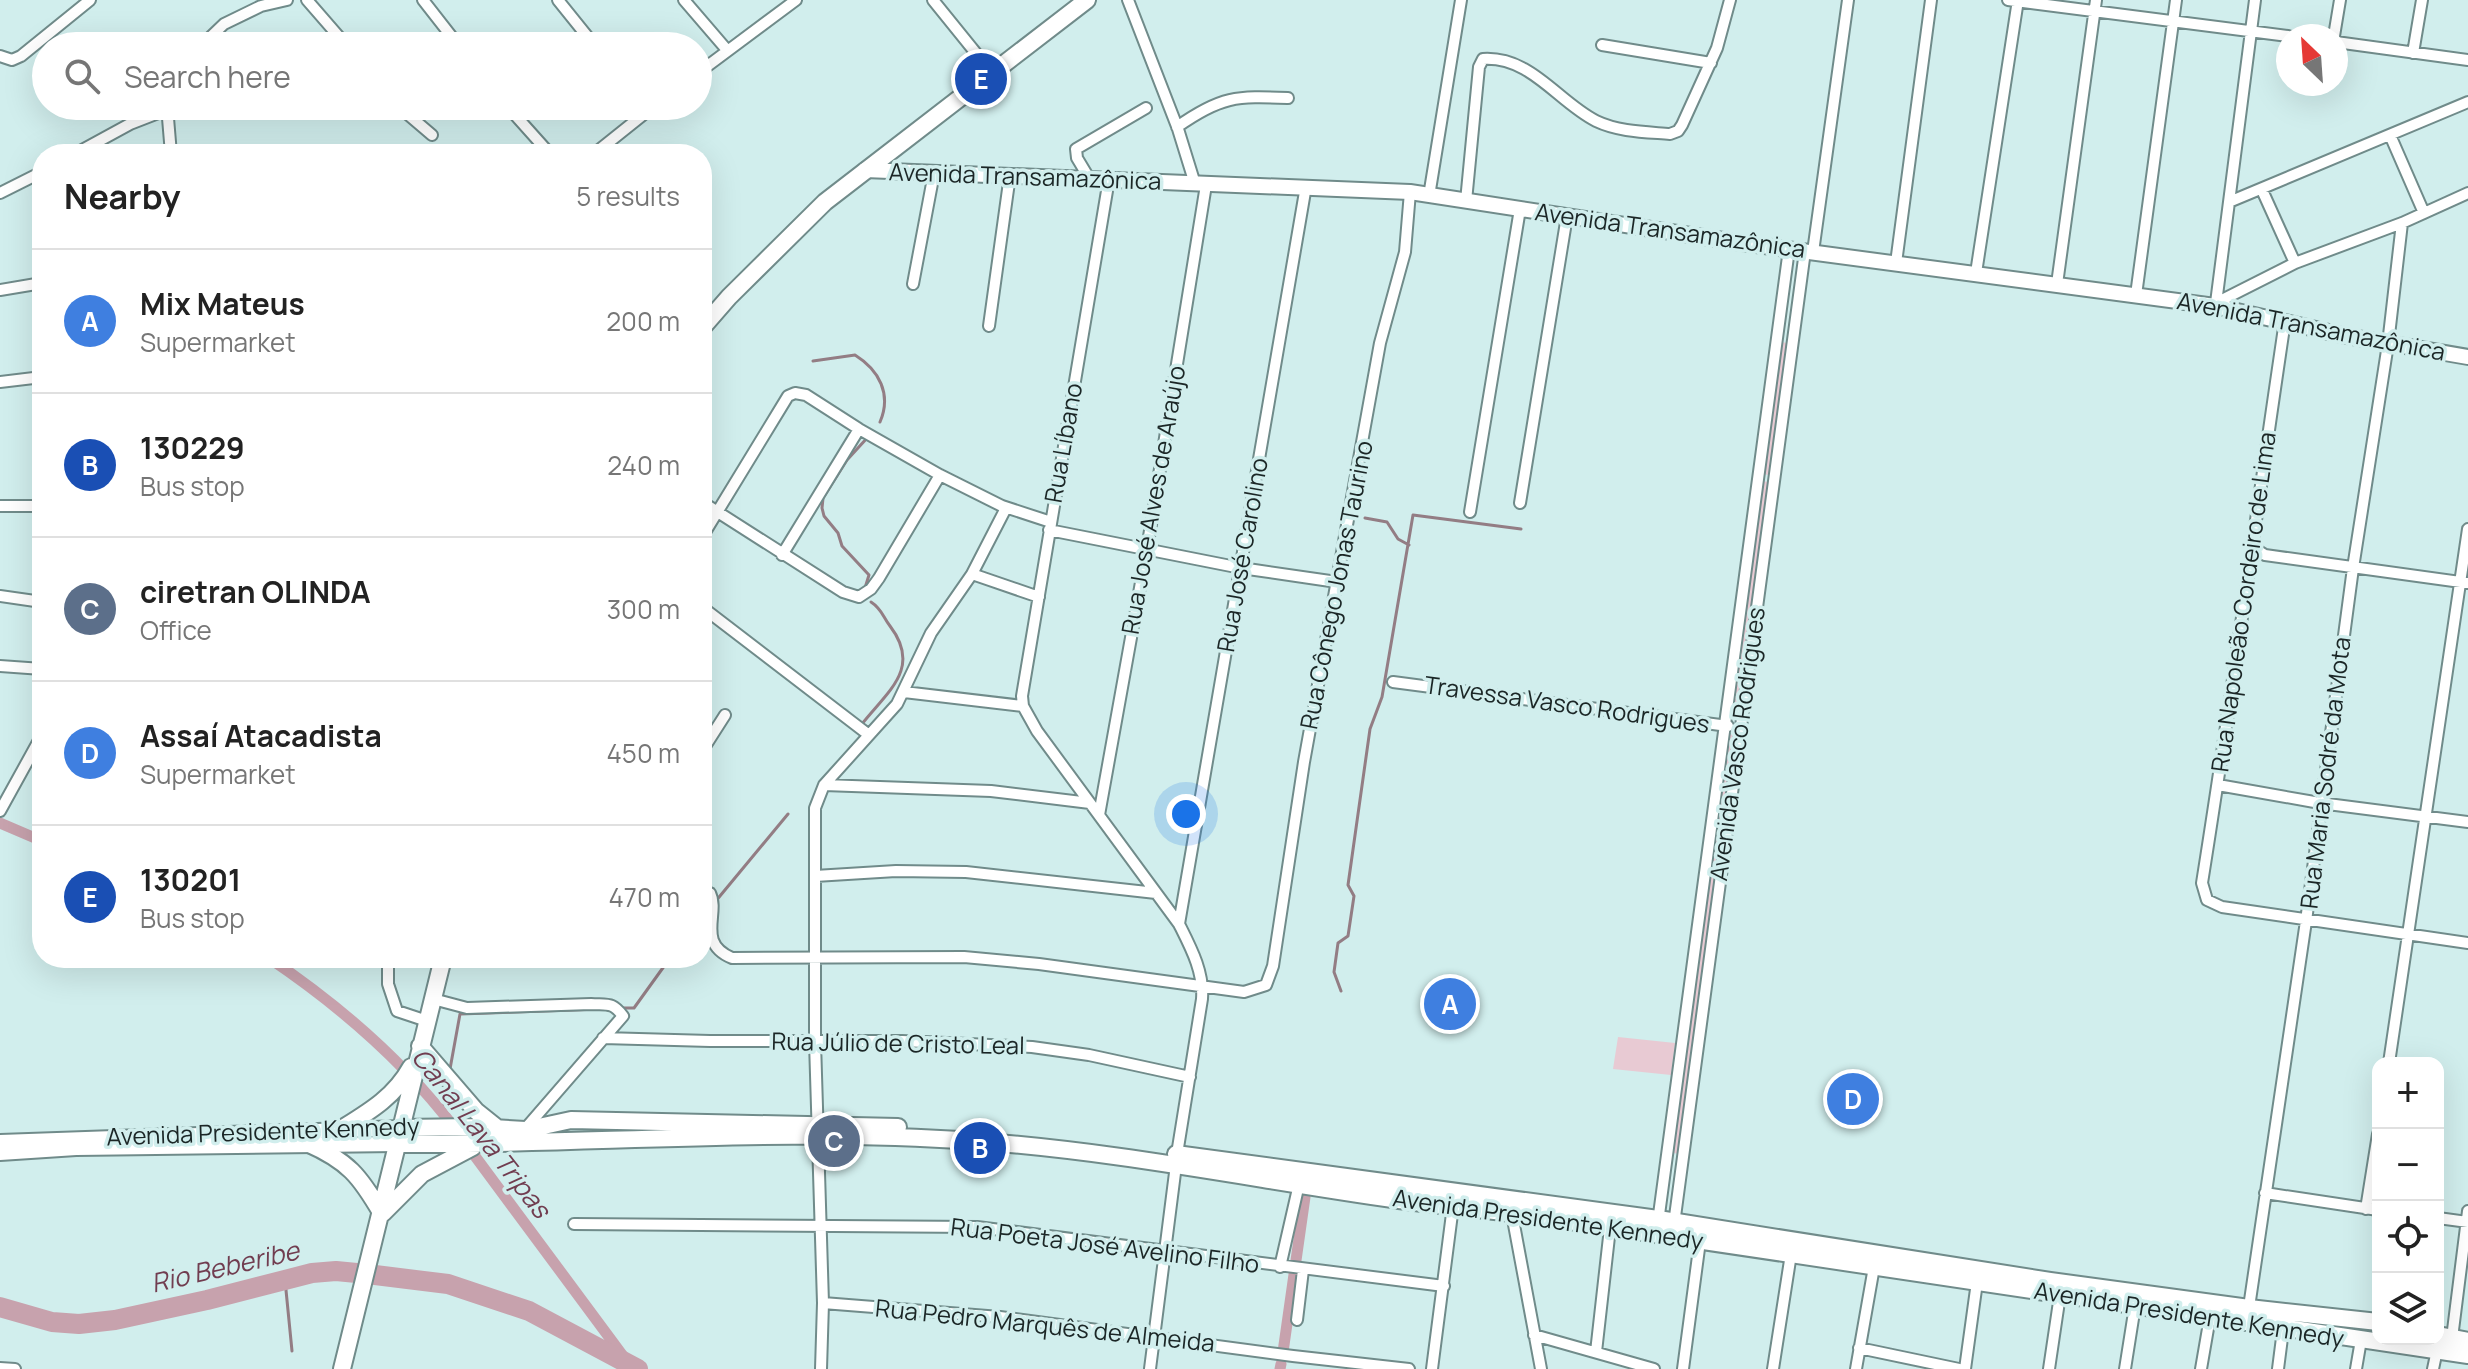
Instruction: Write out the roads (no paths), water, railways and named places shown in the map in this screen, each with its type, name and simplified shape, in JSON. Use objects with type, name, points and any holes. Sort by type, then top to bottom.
[{"type":"main road","points":[[712,317],[819,207],[1087,0]]},
{"type":"main road","points":[[344,1362],[382,1214],[408,1082],[419,1053],[441,968]]},
{"type":"main road","points":[[419,1053],[482,1116],[501,1130]]},
{"type":"main road","points":[[338,1131],[374,1109],[408,1082]]},
{"type":"main road","name":"Avenida Presidente Kennedy","points":[[399,1136],[437,1128],[476,1127],[528,1137],[571,1120],[727,1122],[818,1130]]},
{"type":"main road","name":"Avenida Presidente Kennedy","points":[[399,1136],[452,1149],[561,1134],[610,1132],[625,1138],[924,1128],[1177,1159],[2050,1281],[2248,1316],[2283,1330],[2361,1340],[2449,1341],[2468,1355]]},
{"type":"main road","points":[[307,1143],[347,1165],[363,1181],[382,1214]]},
{"type":"main road","points":[[382,1214],[452,1149]]},
{"type":"main road","name":"Avenida Presidente Kennedy","points":[[1177,1159],[1299,1184],[1610,1228],[1666,1228],[1700,1241],[2210,1317],[2372,1322]]},
{"type":"street","points":[[216,32],[224,24],[261,6],[287,0]]},
{"type":"street","points":[[307,0],[335,32]]},
{"type":"street","points":[[423,0],[448,32]]},
{"type":"street","points":[[558,0],[584,32]]},
{"type":"street","points":[[684,0],[712,32]]},
{"type":"street","points":[[712,62],[796,0]]},
{"type":"street","points":[[933,0],[992,73]]},
{"type":"street","name":"Rua José Alves de Araújo","points":[[1099,815],[1147,549],[1200,184],[1128,0]]},
{"type":"street","points":[[1429,196],[1461,0]]},
{"type":"street","points":[[1466,201],[1479,67],[1483,59],[1535,74],[1571,105],[1597,121],[1621,129],[1670,134],[1682,125],[1711,63],[1730,0]]},
{"type":"street","name":"Avenida Vasco Rodrigues","points":[[1666,1228],[1683,1161],[1725,827],[1793,335],[1848,0]]},
{"type":"street","points":[[1896,263],[1931,0]]},
{"type":"street","points":[[1976,273],[2014,0],[2095,6],[2173,23],[2276,34]]},
{"type":"street","points":[[2136,295],[2176,0]]},
{"type":"street","points":[[2215,305],[2255,0]]},
{"type":"street","points":[[2336,24],[2340,0]]},
{"type":"street","points":[[2413,53],[2422,0]]},
{"type":"street","points":[[50,32],[88,1]]},
{"type":"street","points":[[2057,284],[2095,6]]},
{"type":"street","points":[[712,33],[727,50]]},
{"type":"street","points":[[2348,44],[2468,60]]},
{"type":"street","points":[[1602,45],[1711,63]]},
{"type":"street","points":[[0,56],[12,60],[32,47]]},
{"type":"street","points":[[1177,127],[1203,108],[1220,101],[1254,96],[1288,98]]},
{"type":"street","points":[[2229,202],[2468,102]]},
{"type":"street","points":[[1089,178],[1077,158],[1076,149],[1146,108]]},
{"type":"street","points":[[93,144],[139,120]]},
{"type":"street","points":[[168,120],[170,144]]},
{"type":"street","points":[[414,120],[432,135]]},
{"type":"street","points":[[520,120],[541,144]]},
{"type":"street","points":[[606,144],[635,120]]},
{"type":"street","points":[[2390,135],[2424,213]]},
{"type":"street","name":"Avenida Transamazônica","points":[[865,170],[1410,192],[1809,252],[2215,305],[2388,344],[2468,357]]},
{"type":"street","points":[[913,284],[934,173]]},
{"type":"street","points":[[989,326],[1010,175]]},
{"type":"street","points":[[0,193],[32,177]]},
{"type":"street","name":"Rua Líbano","points":[[1023,706],[1023,683],[1109,179]]},
{"type":"street","name":"Rua José Carolino","points":[[1179,924],[1306,186]]},
{"type":"street","points":[[2262,190],[2295,263]]},
{"type":"street","name":"Rua Cônego Jonas Taurino","points":[[1203,986],[1250,992],[1266,985],[1270,979],[1304,762],[1380,343],[1405,252],[1410,192]]},
{"type":"street","points":[[2215,305],[2295,263],[2402,223],[2468,193]]},
{"type":"street","points":[[1470,512],[1520,209]]},
{"type":"street","points":[[1520,503],[1567,216]]},
{"type":"street","name":"Rua Maria Sodré da Mota","points":[[2248,1316],[2306,921],[2353,568],[2388,344],[2402,223]]},
{"type":"street","name":"Avenida Vasco Rodrigues","points":[[1666,1228],[1666,1159],[1789,249]]},
{"type":"street","points":[[0,290],[32,285]]},
{"type":"street","name":"Rua Napoleão Cordeiro de Lima","points":[[2285,321],[2240,647],[2202,883],[2207,900],[2222,907],[2306,921]]},
{"type":"street","points":[[1777,333],[1793,335]]},
{"type":"street","points":[[0,382],[32,378]]},
{"type":"street","points":[[712,520],[788,396],[795,393],[806,395],[940,475],[1050,526],[1241,568],[1337,582]]},
{"type":"street","points":[[782,555],[859,429]]},
{"type":"street","points":[[712,510],[843,592],[859,597],[879,578],[940,475]]},
{"type":"street","points":[[0,506],[32,506]]},
{"type":"street","points":[[821,1369],[823,1303],[815,1042],[815,808],[824,785],[904,692],[931,633],[972,574],[1006,508]]},
{"type":"street","points":[[2390,1057],[2464,583],[2468,529]]},
{"type":"street","points":[[2252,547],[2265,555],[2464,583]]},
{"type":"street","points":[[2250,559],[2265,555]]},
{"type":"street","points":[[972,574],[1039,597]]},
{"type":"street","points":[[0,596],[32,601]]},
{"type":"street","points":[[712,615],[869,735]]},
{"type":"street","points":[[0,666],[32,668]]},
{"type":"street","name":"Travessa Vasco Rodrigues","points":[[1393,682],[1741,728]]},
{"type":"street","points":[[904,692],[1023,706],[1037,731],[1179,924],[1195,958],[1203,986],[1150,1369]]},
{"type":"street","points":[[712,735],[725,715]]},
{"type":"street","points":[[2,806],[32,753]]},
{"type":"street","points":[[824,785],[991,791],[1090,803]]},
{"type":"street","points":[[2218,785],[2320,803],[2468,822]]},
{"type":"street","points":[[815,876],[896,871],[966,872],[1156,893]]},
{"type":"street","points":[[2306,921],[2468,943]]},
{"type":"street","points":[[712,928],[716,944],[724,955],[732,958],[964,957],[1203,986]]},
{"type":"street","points":[[388,968],[388,984],[397,1011],[427,1021]]},
{"type":"street","points":[[433,999],[467,1008],[591,1004],[619,1011],[603,1038],[528,1137]]},
{"type":"street","name":"Rua Júlio de Cristo Leal","points":[[603,1038],[917,1041],[1059,1049],[1190,1077]]},
{"type":"street","name":"Avenida Presidente Kennedy","points":[[0,1142],[338,1131],[399,1136]]},
{"type":"street","name":"Avenida Presidente Kennedy","points":[[0,1153],[76,1148],[307,1143],[399,1136]]},
{"type":"street","points":[[1666,1159],[1683,1161]]},
{"type":"street","points":[[1297,1320],[1293,1269],[1299,1184]]},
{"type":"street","points":[[2265,1193],[2372,1209]]},
{"type":"street","points":[[1432,1369],[1453,1206]]},
{"type":"street","points":[[1512,1214],[1541,1369]]},
{"type":"street","points":[[2433,1369],[2449,1341],[2467,1218],[2444,1218]]},
{"type":"street","name":"Rua Poeta José Avelino Filho","points":[[574,1224],[977,1227],[1444,1286]]},
{"type":"street","points":[[1596,1352],[1610,1228]]},
{"type":"street","points":[[1683,1369],[1700,1241]]},
{"type":"street","points":[[1773,1369],[1791,1254]]},
{"type":"street","points":[[1856,1369],[1874,1267]]},
{"type":"street","points":[[1859,1348],[1962,1369],[1977,1282]]},
{"type":"street","points":[[2049,1369],[2060,1295]]},
{"type":"street","name":"Rua Pedro Marquês de Almeida","points":[[823,1303],[1000,1317],[1409,1369]]},
{"type":"street","points":[[2125,1369],[2135,1306]]},
{"type":"street","points":[[2201,1369],[2210,1317]]},
{"type":"street","points":[[2278,1369],[2283,1330]]},
{"type":"street","points":[[1534,1335],[1654,1369]]},
{"type":"street","points":[[2356,1369],[2361,1340]]},
{"type":"street","points":[[0,1368],[15,1369]]},
{"type":"waterway","points":[[813,361],[855,355],[871,368],[884,392],[880,422]]},
{"type":"waterway","points":[[865,588],[869,575],[842,546],[838,533],[824,516],[822,508],[823,498],[847,460],[868,437]]},
{"type":"waterway","points":[[1341,991],[1334,972],[1338,943],[1348,936],[1354,896],[1348,885],[1370,729],[1382,697],[1413,515],[1521,529]]},
{"type":"waterway","points":[[1365,518],[1387,522],[1398,539],[1409,545]]},
{"type":"waterway","points":[[862,724],[891,690],[902,667],[903,654],[899,641],[880,610],[871,602]]},
{"type":"waterway","points":[[715,902],[788,814]]},
{"type":"waterway","name":"Canal Lava Tripas","points":[[0,823],[32,837]]},
{"type":"waterway","name":"Canal Lava Tripas","points":[[283,968],[370,1036],[415,1081],[456,1130]]},
{"type":"waterway","points":[[621,1008],[634,1008],[663,968]]},
{"type":"waterway","points":[[450,1069],[460,1014],[601,1009]]},
{"type":"waterway","points":[[442,1112],[446,1088]]},
{"type":"waterway","name":"Canal Lava Tripas","points":[[466,1144],[629,1364]]},
{"type":"waterway","points":[[1283,1352],[1305,1197]]},
{"type":"waterway","name":"Rio Beberibe","points":[[0,1307],[52,1322],[79,1324],[115,1320],[207,1300],[312,1273],[336,1271],[367,1274],[448,1284],[529,1311],[638,1369]]},
{"type":"waterway","points":[[285,1280],[292,1351]]},
{"type":"waterway","points":[[1280,1369],[1281,1364]]},
{"type":"place","name":"130201","points":[[981,79]]},
{"type":"place","name":"Mix Mateus","points":[[1450,1004]]},
{"type":"place","name":"Assaí Atacadista","points":[[1853,1099]]},
{"type":"place","name":"ciretran OLINDA","points":[[834,1141]]},
{"type":"place","name":"130229","points":[[980,1148]]}]
